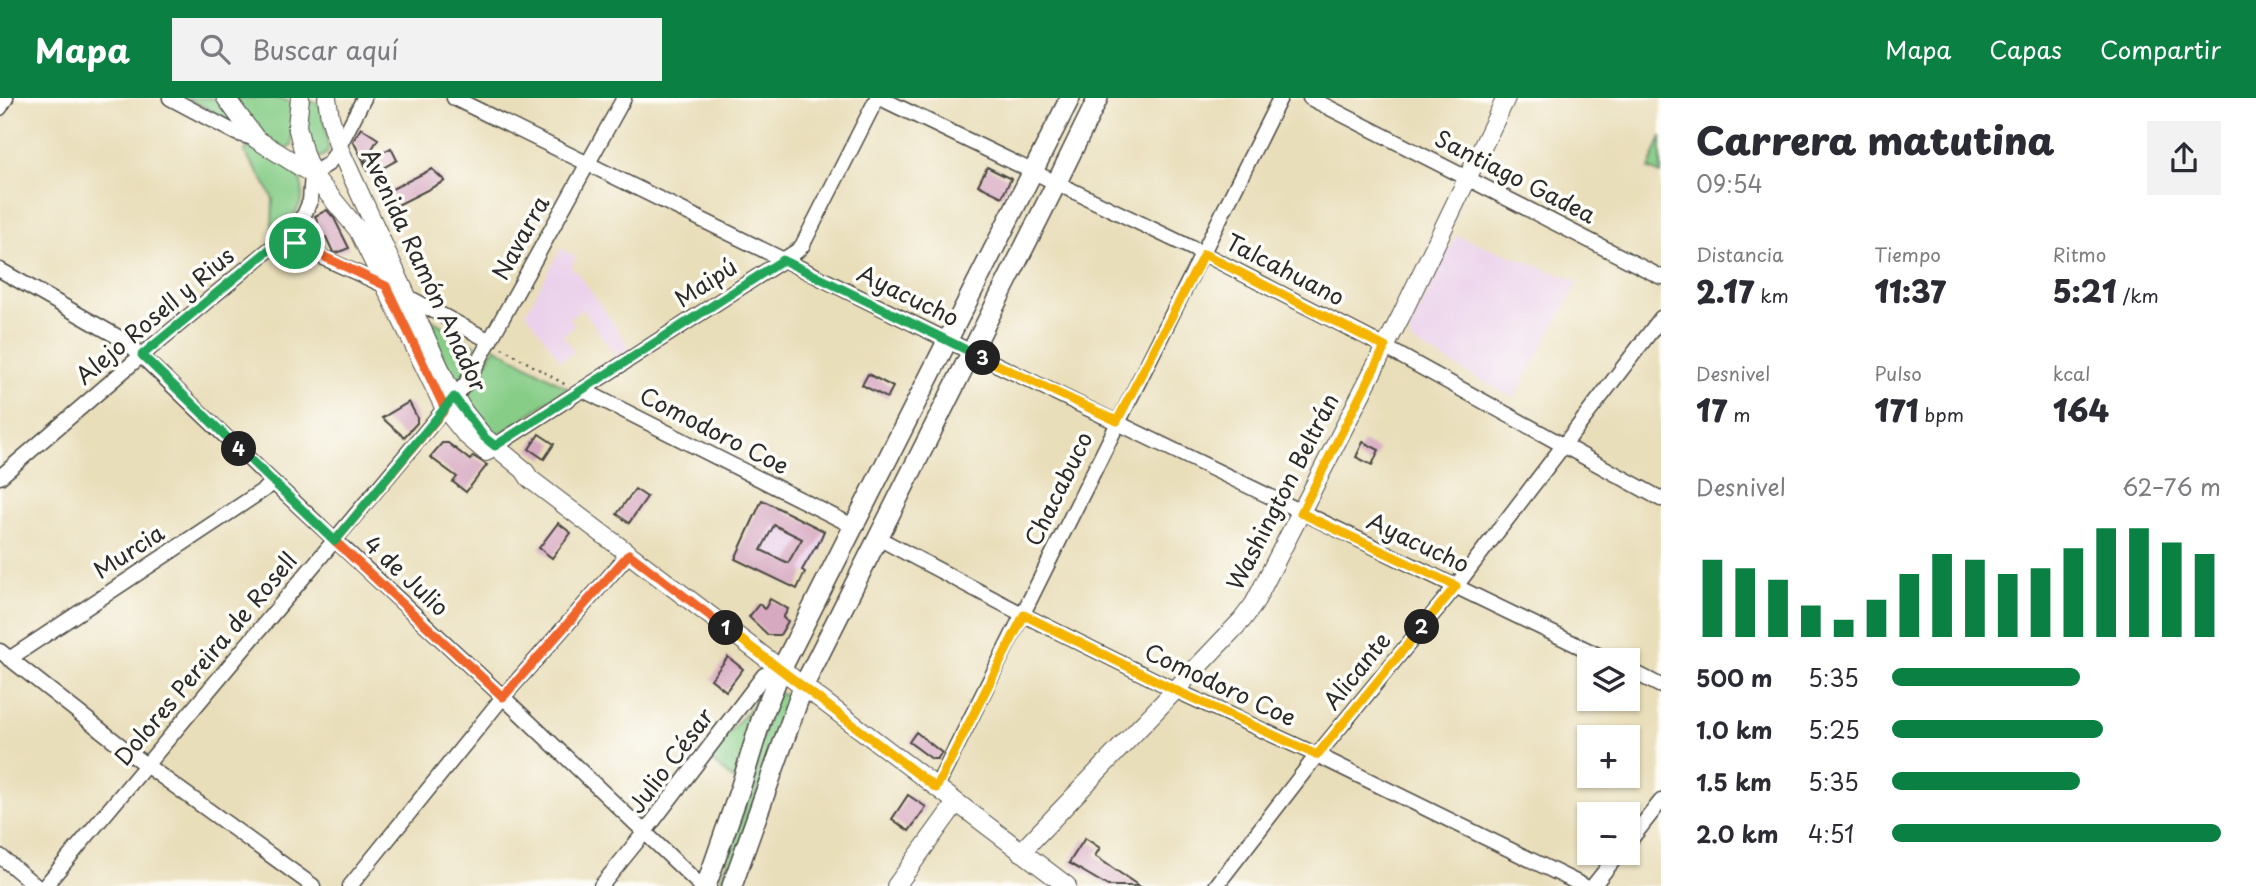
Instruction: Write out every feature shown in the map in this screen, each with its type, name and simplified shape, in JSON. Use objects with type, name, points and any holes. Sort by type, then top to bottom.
[{"type":"main road","points":[[703,886],[781,670],[1070,98]]},
{"type":"main road","points":[[732,886],[803,687],[1098,98]]},
{"type":"street","points":[[0,108],[6,98]]},
{"type":"street","points":[[170,98],[236,133],[256,139],[312,173],[328,164],[364,98]]},
{"type":"street","points":[[226,98],[256,139]]},
{"type":"street","name":"Avenida Ramón Anador","points":[[300,98],[298,126],[304,154],[312,173],[358,230],[450,403],[475,443],[520,477],[530,479]]},
{"type":"street","name":"Avenida Ramón Anador","points":[[327,98],[339,148],[406,296],[450,403],[484,437],[524,470],[530,479],[1067,886]]},
{"type":"street","name":"Ayacucho","points":[[454,98],[1301,513],[1583,648]]},
{"type":"street","name":"Navarra","points":[[450,403],[467,382],[624,98]]},
{"type":"street","name":"Talcahuano","points":[[879,98],[1204,254],[1385,347],[1661,499]]},
{"type":"street","name":"Maipú","points":[[495,446],[802,246],[879,98]]},
{"type":"street","name":"Chacabuco","points":[[936,788],[1280,98]]},
{"type":"street","name":"Santiago Gadea","points":[[1310,98],[1661,277]]},
{"type":"street","name":"Washington Beltrán","points":[[1021,852],[1242,620],[1254,604],[1385,347],[1506,98]]},
{"type":"street","name":"Alejo Rosell y Rius","points":[[0,477],[282,239],[304,215],[310,201],[312,173]]},
{"type":"street","points":[[282,239],[386,286]]},
{"type":"street","name":"4 de Julio","points":[[0,270],[127,342],[142,355],[274,484],[703,886]]},
{"type":"street","points":[[406,296],[490,341]]},
{"type":"street","name":"Alicante","points":[[1216,886],[1317,755],[1456,586],[1661,318]]},
{"type":"street","name":"Comodoro Coe","points":[[583,390],[855,527]]},
{"type":"street","name":"Dolores Pereira de Rosell","points":[[45,886],[450,403]]},
{"type":"street","name":"Murcia","points":[[5,655],[274,484]]},
{"type":"street","name":"Comodoro Coe","points":[[878,538],[1175,690],[1317,755],[1584,886]]},
{"type":"street","points":[[350,886],[503,697],[629,554]]},
{"type":"street","points":[[5,655],[146,765],[313,886]]},
{"type":"street","name":"Julio César","points":[[601,886],[764,675],[781,670]]},
{"type":"street","points":[[1640,676],[1661,686]]},
{"type":"street","points":[[1640,828],[1661,802]]},
{"type":"street","points":[[896,886],[956,803]]},
{"type":"street","points":[[0,856],[36,886]]},
{"type":"street","points":[[1593,886],[1610,865]]},
{"type":"path","points":[[490,341],[568,386],[583,390]]},
{"type":"shaded area","points":[[1456,235],[1579,282],[1514,398],[1412,342],[1409,332]]},
{"type":"shaded area","points":[[561,248],[576,257],[571,268],[578,273],[631,349],[617,358],[583,309],[570,318],[575,326],[563,335],[574,351],[561,361],[526,312]]},
{"type":"shaded area","points":[[762,500],[825,531],[827,541],[811,575],[743,541]]},
{"type":"green space","points":[[187,98],[221,98],[231,119],[227,119]]},
{"type":"green space","points":[[232,98],[276,98],[289,101],[292,146],[286,149],[265,136]]},
{"type":"green space","points":[[308,102],[320,105],[328,139],[328,152],[322,157],[314,156],[305,126]]},
{"type":"green space","points":[[1661,136],[1661,174],[1649,169]]},
{"type":"green space","points":[[248,147],[288,167],[299,179],[302,188],[296,213],[276,233],[272,230],[273,199],[244,152]]},
{"type":"green space","points":[[432,320],[475,345],[475,352],[457,384],[429,327]]},
{"type":"green space","points":[[495,347],[568,388],[498,435],[491,431],[467,397]]},
{"type":"green space","points":[[764,684],[766,685],[734,780],[708,758],[751,707]]},
{"type":"green space","points":[[776,692],[790,697],[728,880],[721,879],[756,775],[758,750]]},
{"type":"building","points":[[361,128],[378,139],[364,162],[353,141]]},
{"type":"building","points":[[391,148],[397,160],[370,175],[364,163]]},
{"type":"building","points":[[987,167],[1011,179],[1002,197],[978,185]]},
{"type":"building","points":[[432,169],[445,181],[388,210],[380,195]]},
{"type":"building","points":[[327,210],[349,248],[337,253],[333,252],[326,237],[311,242],[305,229],[318,222],[315,216]]},
{"type":"building","points":[[868,374],[893,387],[887,398],[862,385]]},
{"type":"building","points":[[409,402],[417,417],[417,423],[404,437],[382,418]]},
{"type":"building","points":[[539,434],[554,444],[544,459],[529,449]]},
{"type":"building","points":[[1363,442],[1379,450],[1372,465],[1356,457]]},
{"type":"building","points":[[442,443],[448,443],[470,460],[473,456],[487,465],[466,492],[453,482],[457,477],[430,457]]},
{"type":"building","points":[[635,489],[647,497],[629,523],[617,514]]},
{"type":"building","points":[[762,500],[824,531],[802,570],[805,572],[797,589],[735,559]],"holes":[[[774,525],[802,539],[788,563],[761,550]]]},
{"type":"building","points":[[558,523],[571,533],[552,558],[539,548]]},
{"type":"building","points":[[770,599],[788,609],[783,618],[788,621],[780,635],[768,635],[749,617],[759,604],[765,609]]},
{"type":"building","points":[[728,657],[743,669],[726,691],[711,679]]},
{"type":"building","points":[[916,732],[942,753],[937,759],[932,759],[909,742]]},
{"type":"building","points":[[908,795],[926,807],[909,831],[892,819]]},
{"type":"building","points":[[1085,838],[1100,848],[1095,856],[1139,886],[1108,886],[1069,863]]},
{"type":"route","points":[[295,243],[282,239],[142,355],[335,541],[454,397],[484,437],[495,446],[783,260],[1117,421],[1204,254],[1385,347],[1301,513],[1456,586],[1317,755],[1175,690],[1024,615],[936,788],[629,554],[503,697],[335,541],[445,409],[437,394],[386,286],[295,243]]}]
